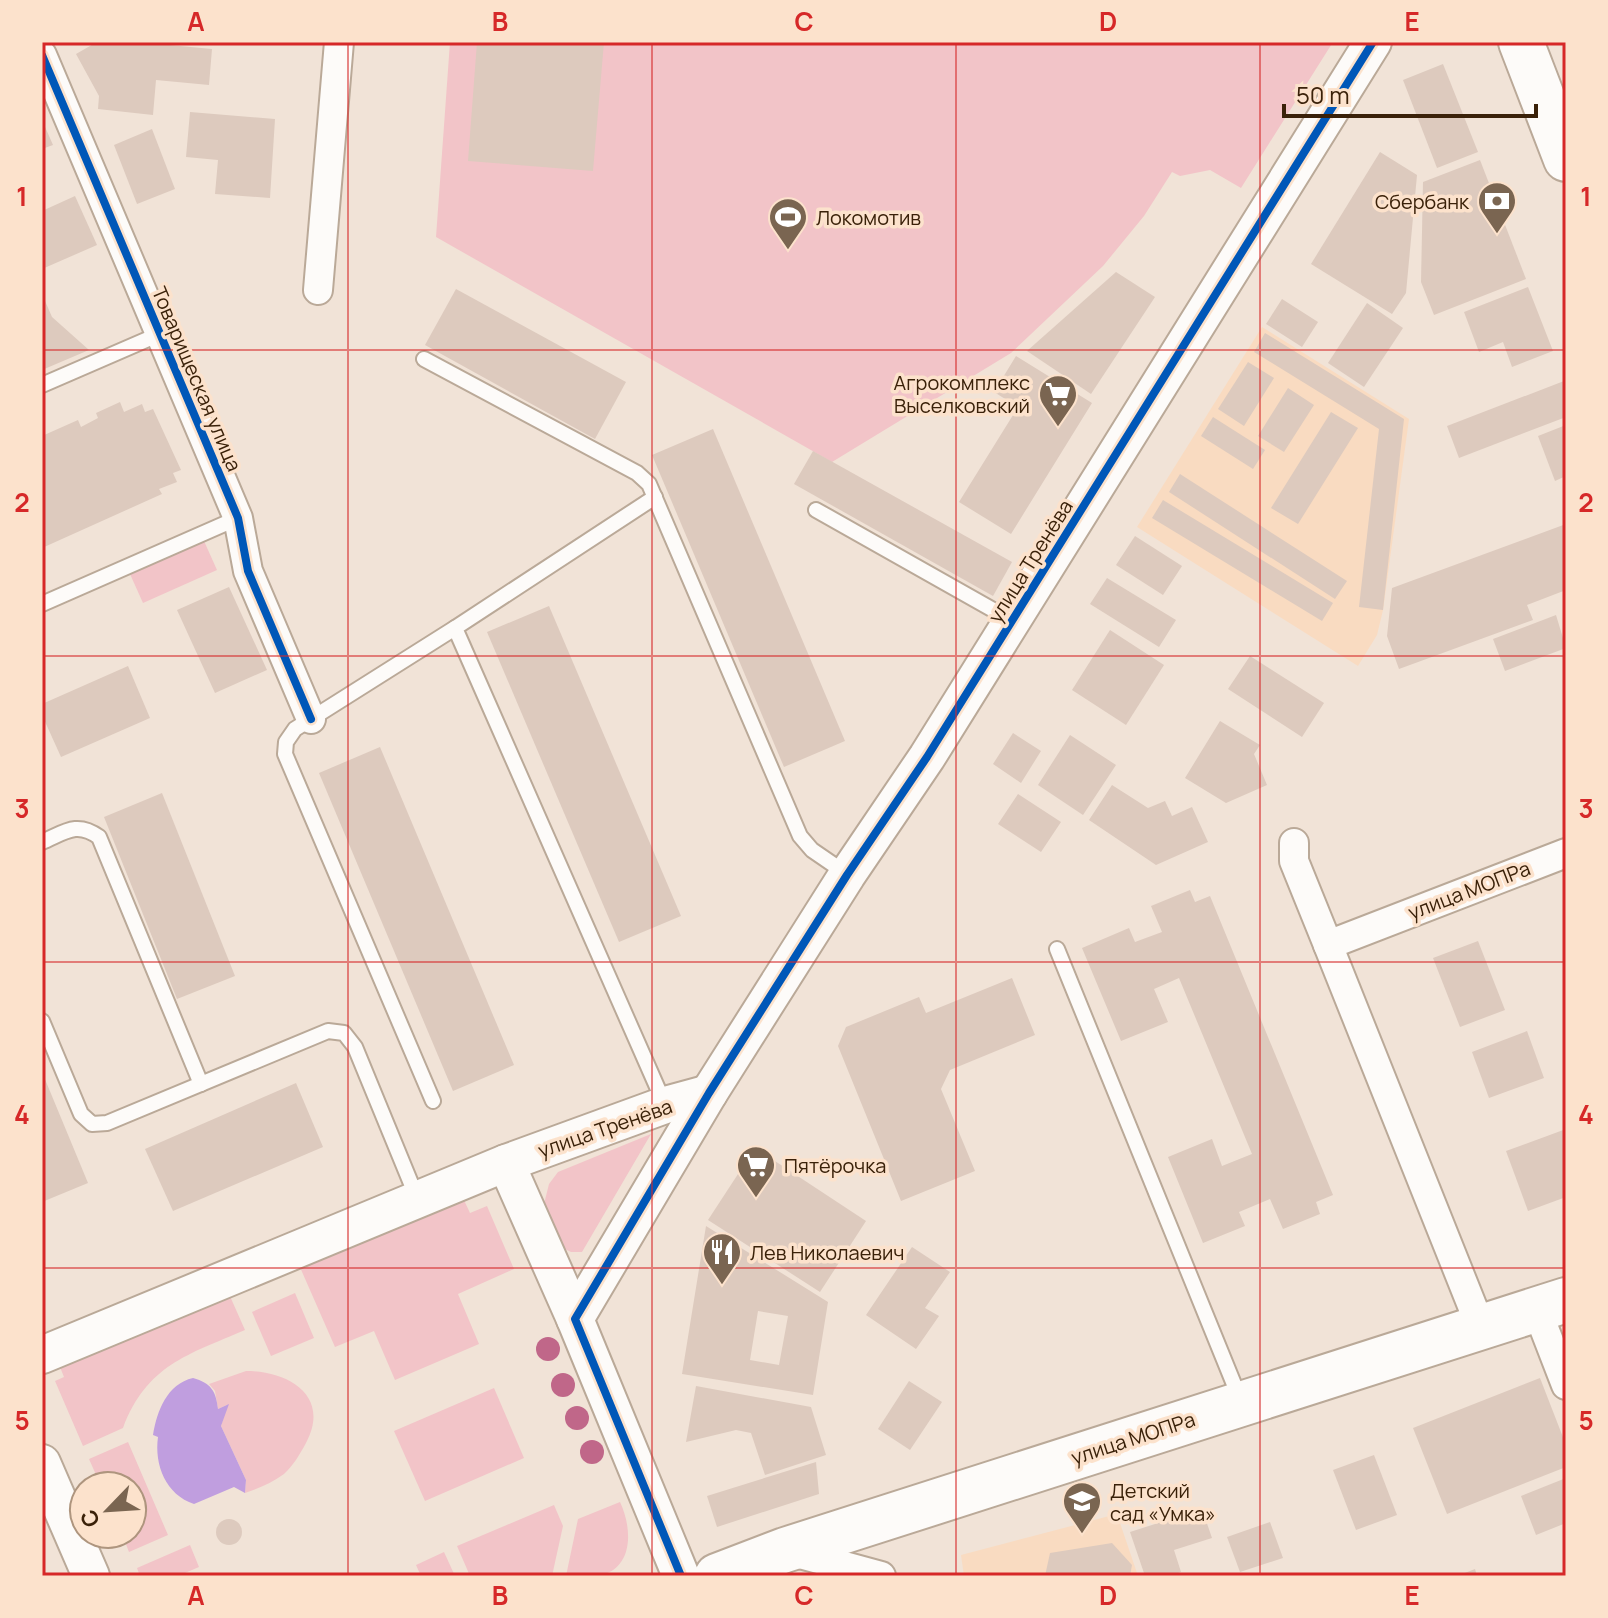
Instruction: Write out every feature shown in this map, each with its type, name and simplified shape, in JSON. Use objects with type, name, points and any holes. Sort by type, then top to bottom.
[{"type":"main road","points":[[1521,42],[1566,159]]},
{"type":"main road","name":"улица МОПРа","points":[[717,1576],[785,1550],[1551,1305]]},
{"type":"street","points":[[318,290],[339,42]]},
{"type":"street","name":"улица Тренёва","points":[[42,1355],[506,1163],[665,1105],[709,1093],[847,875],[927,757],[1373,42]]},
{"type":"street","name":"Товарищеская улица","points":[[42,55],[238,518],[248,571],[311,719]]},
{"type":"street","points":[[1294,843],[1294,861],[1481,1328]]},
{"type":"street","name":"улица МОПРа","points":[[1328,945],[1566,853]]},
{"type":"street","points":[[575,1319],[709,1093]]},
{"type":"street","points":[[506,1163],[575,1319],[681,1576]]},
{"type":"street","name":"улица МОПРа","points":[[1551,1305],[1566,1385]]},
{"type":"street","points":[[42,1463],[91,1576]]},
{"type":"street","points":[[785,1550],[881,1576]]},
{"type":"lane","points":[[42,385],[162,333]]},
{"type":"lane","points":[[424,359],[637,473],[649,484],[800,836],[812,850],[847,875]]},
{"type":"lane","points":[[433,1101],[285,754],[286,742],[295,729],[655,497]]},
{"type":"lane","points":[[816,510],[1012,621]]},
{"type":"lane","points":[[42,604],[238,518]]},
{"type":"lane","points":[[455,628],[665,1105]]},
{"type":"lane","points":[[42,842],[73,829],[88,829],[99,837],[201,1084]]},
{"type":"lane","points":[[1057,949],[1242,1403]]},
{"type":"lane","points":[[42,1021],[81,1114],[92,1124],[107,1123],[328,1031],[344,1033],[355,1047],[418,1200]]},
{"type":"shaded area","name":"Локомотив","points":[[450,42],[1333,42],[1241,188],[1210,170],[1180,176],[1172,172],[1144,216],[1103,266],[1011,353],[832,462],[436,237]]},
{"type":"shaded area","points":[[1262,327],[1409,419],[1383,610],[1377,635],[1358,666],[1137,527]]},
{"type":"shaded area","points":[[204,541],[217,570],[143,603],[130,574]]},
{"type":"shaded area","points":[[651,1134],[582,1252],[571,1252],[561,1247],[543,1208],[549,1184],[558,1172]]},
{"type":"shaded area","points":[[463,1198],[470,1213],[487,1206],[514,1269],[458,1294],[479,1344],[395,1380],[374,1331],[335,1347],[299,1265]]},
{"type":"shaded area","points":[[295,1293],[314,1338],[271,1356],[252,1312]]},
{"type":"shaded area","points":[[229,1294],[245,1330],[171,1365],[144,1390],[123,1428],[83,1446],[55,1381],[64,1377],[60,1367]]},
{"type":"shaded area","points":[[246,1371],[262,1372],[290,1381],[302,1389],[313,1412],[306,1443],[290,1467],[275,1480],[245,1493],[246,1480],[221,1426],[227,1405],[218,1409],[215,1391],[209,1384]]},
{"type":"shaded area","points":[[193,1378],[212,1389],[218,1409],[229,1404],[221,1426],[246,1480],[245,1493],[234,1487],[194,1504],[176,1494],[164,1478],[158,1458],[158,1437],[153,1435],[157,1417],[170,1392]]},
{"type":"shaded area","points":[[494,1388],[524,1458],[425,1501],[394,1431]]},
{"type":"shaded area","points":[[128,1442],[140,1470],[94,1470],[89,1459]]},
{"type":"shaded area","points":[[148,1488],[168,1535],[148,1544]]},
{"type":"shaded area","points":[[620,1502],[628,1535],[619,1565],[598,1576],[566,1576],[578,1519]]},
{"type":"shaded area","points":[[554,1505],[563,1526],[552,1576],[470,1576],[457,1546]]},
{"type":"shaded area","name":"Детский сад «Умка»","points":[[1117,1514],[1138,1576],[964,1576],[961,1555]]},
{"type":"shaded area","points":[[190,1545],[199,1567],[178,1576],[140,1576],[137,1568]]},
{"type":"shaded area","points":[[444,1552],[455,1576],[421,1576],[416,1565]]},
{"type":"building","points":[[97,42],[138,42],[212,49],[209,85],[156,80],[153,115],[98,109],[99,96],[76,54]]},
{"type":"building","points":[[477,42],[604,42],[593,171],[468,161]]},
{"type":"building","points":[[1443,64],[1478,152],[1437,168],[1403,80]]},
{"type":"building","points":[[190,112],[275,119],[270,198],[215,194],[218,160],[186,157]]},
{"type":"building","points":[[42,120],[53,145],[42,149]]},
{"type":"building","points":[[152,129],[175,189],[137,204],[114,145]]},
{"type":"building","points":[[1380,152],[1417,175],[1406,293],[1392,314],[1311,264]]},
{"type":"building","points":[[1480,160],[1526,279],[1434,315],[1421,282],[1423,182]]},
{"type":"building","points":[[75,196],[97,245],[42,269],[42,211]]},
{"type":"building","points":[[1116,272],[1155,297],[1091,394],[1027,351]]},
{"type":"building","points":[[1528,287],[1553,351],[1512,367],[1503,342],[1479,352],[1464,312]]},
{"type":"building","points":[[456,289],[626,382],[595,439],[425,345]]},
{"type":"building","points":[[42,294],[52,317],[89,350],[42,370]]},
{"type":"building","points":[[1282,299],[1318,322],[1302,347],[1266,324]]},
{"type":"building","points":[[1367,303],[1403,328],[1364,387],[1328,363]]},
{"type":"building","points":[[1265,333],[1404,419],[1383,610],[1359,607],[1379,429],[1254,352]]},
{"type":"building","points":[[1016,356],[1092,403],[1011,534],[959,502],[1018,407],[994,392]]},
{"type":"building","points":[[1248,362],[1274,378],[1244,426],[1218,409]]},
{"type":"building","points":[[1564,381],[1566,417],[1459,458],[1447,426]]},
{"type":"building","points":[[1288,388],[1314,405],[1284,452],[1258,436]]},
{"type":"building","points":[[120,402],[124,412],[142,404],[145,412],[153,409],[181,470],[173,473],[177,482],[159,489],[162,494],[42,548],[42,436],[78,420],[81,427],[98,418],[96,413]]},
{"type":"building","points":[[1331,412],[1358,428],[1298,524],[1271,508]]},
{"type":"building","points":[[1213,417],[1265,450],[1253,469],[1201,436]]},
{"type":"building","points":[[1566,425],[1566,476],[1555,481],[1538,436]]},
{"type":"building","points":[[713,429],[845,741],[784,767],[652,455]]},
{"type":"building","points":[[813,451],[1012,562],[993,596],[794,484]]},
{"type":"building","points":[[1180,474],[1347,581],[1335,599],[1169,492]]},
{"type":"building","points":[[1163,500],[1333,603],[1322,621],[1152,518]]},
{"type":"building","points":[[1566,524],[1566,590],[1527,605],[1533,620],[1399,669],[1387,636],[1392,588]]},
{"type":"building","points":[[1135,536],[1182,566],[1163,595],[1116,565]]},
{"type":"building","points":[[1107,578],[1176,620],[1159,647],[1090,604]]},
{"type":"building","points":[[229,587],[267,670],[215,693],[177,610]]},
{"type":"building","points":[[549,606],[681,916],[619,942],[487,632]]},
{"type":"building","points":[[1556,615],[1566,648],[1505,671],[1493,639]]},
{"type":"building","points":[[1110,630],[1164,665],[1126,725],[1072,690]]},
{"type":"building","points":[[1250,656],[1324,703],[1302,737],[1228,689]]},
{"type":"building","points":[[128,666],[150,718],[61,757],[42,715],[42,704]]},
{"type":"building","points":[[1220,721],[1260,745],[1254,754],[1267,785],[1226,803],[1185,778]]},
{"type":"building","points":[[1013,733],[1041,751],[1021,783],[993,764]]},
{"type":"building","points":[[1070,735],[1116,765],[1083,815],[1038,785]]},
{"type":"building","points":[[380,747],[514,1065],[453,1091],[319,773]]},
{"type":"building","points":[[1112,785],[1148,808],[1165,801],[1172,816],[1192,807],[1208,842],[1156,865],[1089,820]]},
{"type":"building","points":[[162,793],[235,976],[177,999],[104,817]]},
{"type":"building","points":[[1018,794],[1061,822],[1041,852],[998,824]]},
{"type":"building","points":[[1190,890],[1195,902],[1210,896],[1333,1195],[1316,1202],[1320,1214],[1283,1229],[1270,1199],[1239,1212],[1245,1226],[1203,1243],[1168,1157],[1212,1139],[1222,1166],[1252,1154],[1179,978],[1154,989],[1168,1022],[1121,1041],[1082,948],[1129,928],[1135,942],[1162,932],[1151,906]]},
{"type":"building","points":[[1478,941],[1505,1010],[1460,1027],[1433,958]]},
{"type":"building","points":[[1012,978],[1035,1035],[950,1070],[941,1089],[975,1171],[901,1201],[838,1046],[846,1027],[919,997],[926,1013]]},
{"type":"building","points":[[1527,1031],[1544,1078],[1489,1098],[1472,1052]]},
{"type":"building","points":[[42,1072],[88,1183],[42,1202]]},
{"type":"building","points":[[296,1083],[323,1147],[173,1211],[145,1149]]},
{"type":"building","points":[[1566,1129],[1566,1197],[1528,1211],[1506,1151]]},
{"type":"building","points":[[755,1148],[866,1221],[820,1292],[708,1220]]},
{"type":"building","points":[[706,1226],[828,1302],[813,1395],[682,1374]],"holes":[[[758,1311],[788,1316],[779,1365],[750,1360]]]},
{"type":"building","points":[[912,1247],[950,1272],[925,1308],[939,1316],[916,1349],[866,1315]]},
{"type":"building","points":[[1540,1378],[1566,1445],[1566,1467],[1447,1514],[1413,1428]]},
{"type":"building","points":[[909,1381],[942,1402],[910,1450],[878,1429]]},
{"type":"building","points":[[696,1386],[811,1407],[826,1455],[765,1475],[751,1433],[736,1430],[686,1442]]},
{"type":"building","points":[[1374,1455],[1397,1515],[1356,1530],[1333,1470]]},
{"type":"building","points":[[816,1462],[819,1494],[717,1527],[707,1496]]},
{"type":"building","points":[[1566,1478],[1566,1523],[1536,1535],[1521,1496]]},
{"type":"building","points":[[1202,1509],[1212,1538],[1174,1550],[1181,1572],[1169,1576],[1145,1576],[1130,1532]]},
{"type":"building","points":[[229,1519],[238,1523],[242,1532],[238,1541],[229,1545],[220,1541],[216,1532],[220,1523]]},
{"type":"building","points":[[1270,1522],[1283,1558],[1240,1572],[1227,1537]]},
{"type":"building","points":[[1112,1543],[1132,1565],[1130,1576],[1045,1576],[1050,1553]]},
{"type":"building","points":[[1475,1569],[1477,1576],[1457,1576]]},
{"type":"cycle path","points":[[681,1576],[575,1319],[709,1093],[847,875],[927,757],[1373,42]]},
{"type":"cycle path","points":[[42,55],[238,518],[248,571],[311,719]]},
{"type":"place","name":"Сбербанк","points":[[1497,235]]},
{"type":"place","name":"Локомотив","points":[[788,251]]},
{"type":"place","name":"Агрокомплекс Выселковский","points":[[1058,428]]},
{"type":"place","name":"Пятёрочка","points":[[756,1199]]},
{"type":"place","name":"Лев Николаевич","points":[[722,1286]]},
{"type":"place","name":"Детский сад «Умка»","points":[[1082,1535]]}]
